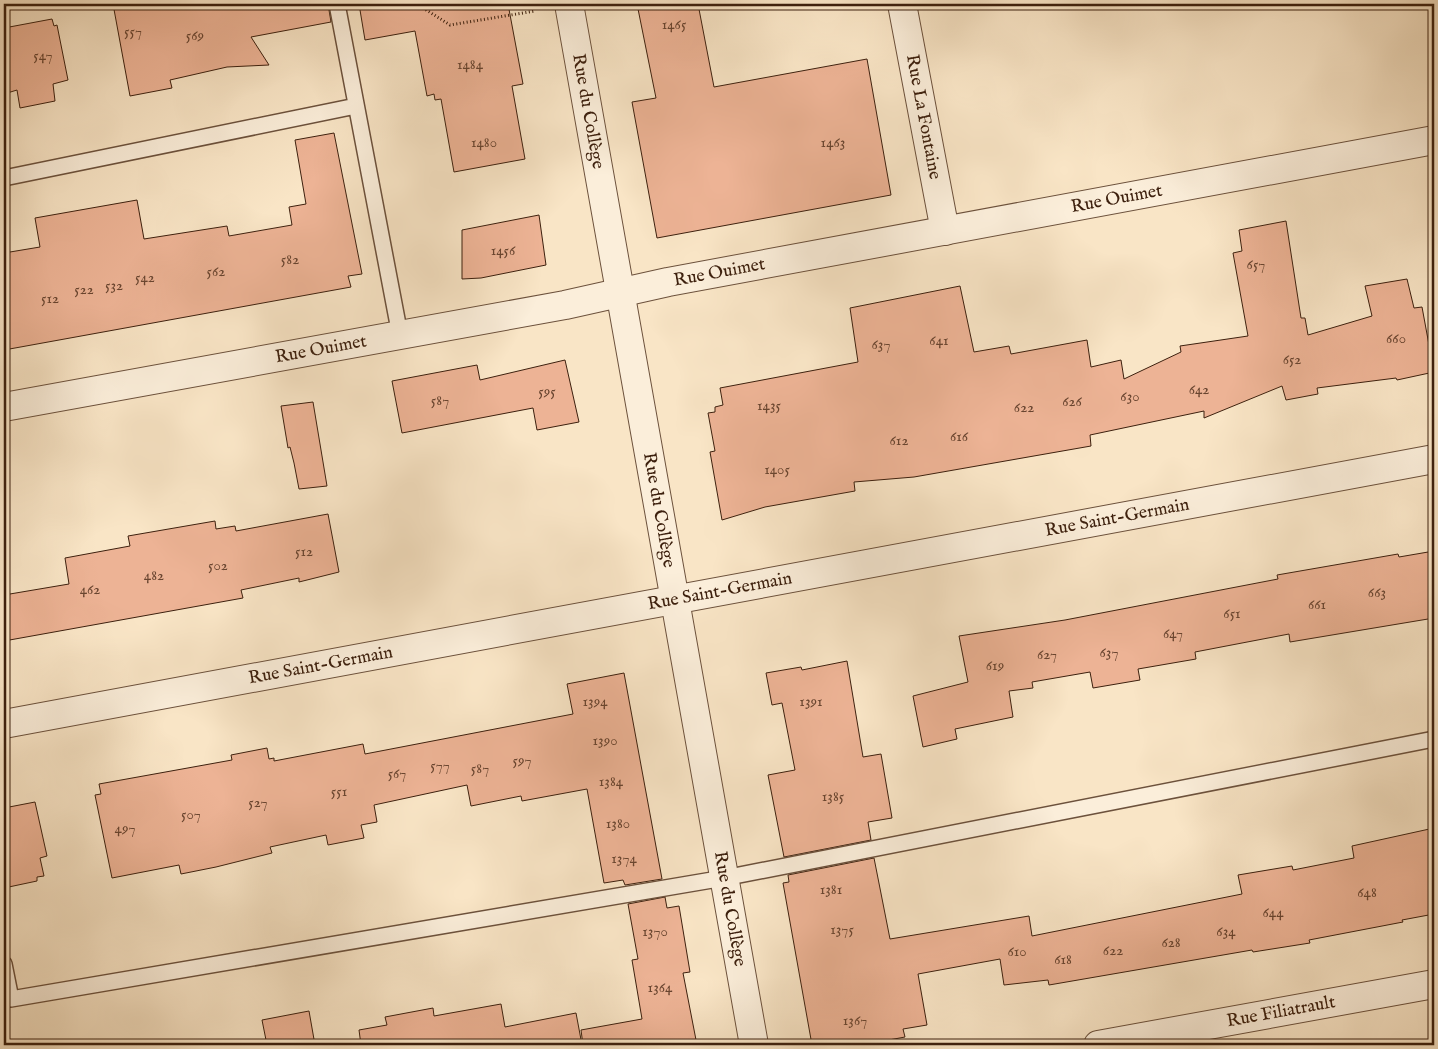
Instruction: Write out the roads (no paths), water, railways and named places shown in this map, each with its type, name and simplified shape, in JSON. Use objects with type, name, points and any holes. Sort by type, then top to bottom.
[{"type":"street","name":"Rue du Collège","points":[[569,4],[754,1045]]},
{"type":"street","name":"Rue La Fontaine","points":[[902,4],[946,231]]},
{"type":"street","name":"Rue Ouimet","points":[[4,407],[400,335],[1434,140]]},
{"type":"street","name":"Rue Saint-Germain","points":[[4,724],[1434,460]]},
{"type":"street","name":"Rue Filiatrault","points":[[1098,1045],[1434,984]]},
{"type":"lane","points":[[337,4],[400,335]]},
{"type":"lane","points":[[4,178],[356,106]]},
{"type":"lane","points":[[4,964],[11,999],[724,878],[1434,739]]}]
